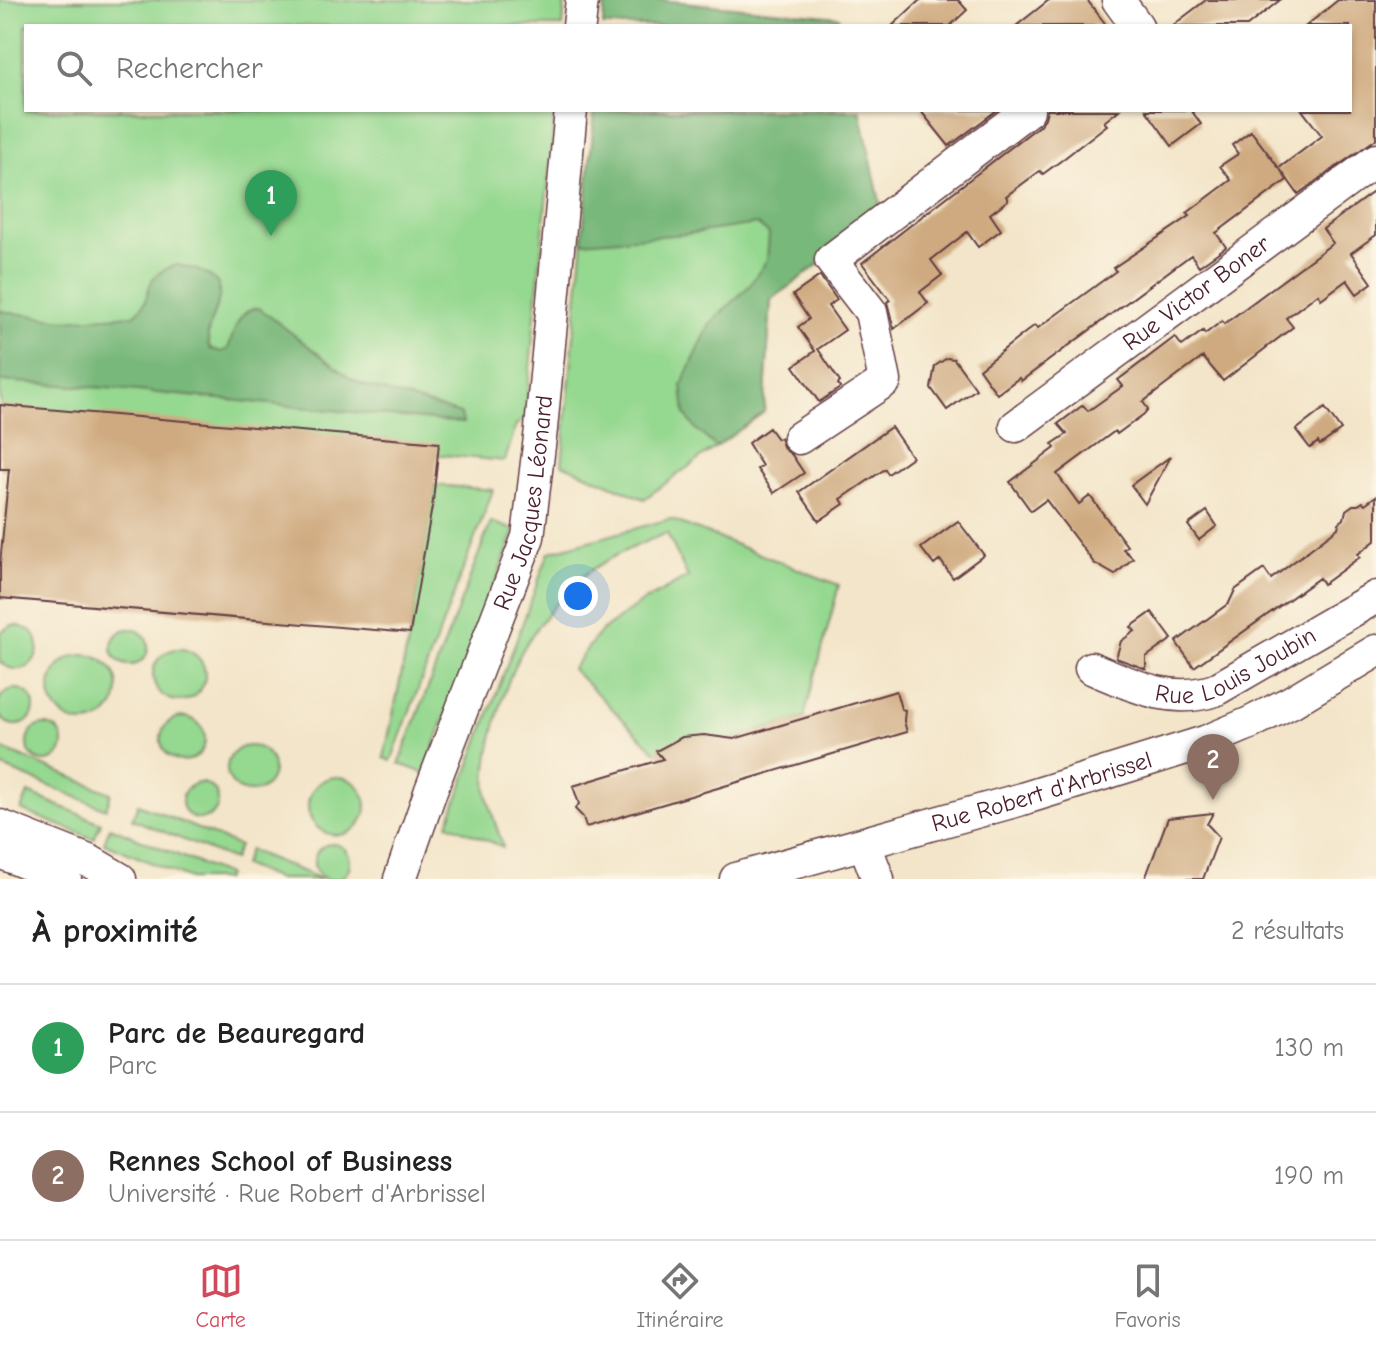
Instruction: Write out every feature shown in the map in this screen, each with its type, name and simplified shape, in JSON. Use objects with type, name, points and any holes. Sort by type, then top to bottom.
[{"type":"street","points":[[579,24],[582,0]]},
{"type":"street","points":[[1118,0],[1136,24]]},
{"type":"street","name":"Rue Jacques Léonard","points":[[400,879],[528,537],[571,112]]},
{"type":"street","points":[[799,438],[885,381],[871,312],[831,260],[1025,112]]},
{"type":"street","name":"Rue Victor Boner","points":[[1016,426],[1376,160]]},
{"type":"street","name":"Rue Louis Joubin","points":[[1091,668],[1163,696],[1199,696],[1215,690],[1376,597]]},
{"type":"street","name":"Rue Robert d'Arbrissel","points":[[736,879],[1008,803],[1205,742],[1291,702],[1376,651]]},
{"type":"street","points":[[0,826],[91,862],[120,879]]},
{"type":"street","points":[[0,852],[53,877]]},
{"type":"green space","points":[[0,0],[565,0],[563,24],[24,24],[24,112],[555,112],[525,419],[516,425],[505,461],[0,413]]},
{"type":"green space","points":[[605,0],[659,0],[839,17],[841,24],[603,24]]},
{"type":"green space","points":[[595,112],[860,112],[883,216],[771,300],[764,412],[644,499],[562,464]]},
{"type":"green space","points":[[595,112],[860,112],[883,216],[771,300],[764,412],[716,447],[685,414],[682,385],[710,324],[749,286],[767,260],[769,234],[757,224],[686,234],[582,242]]},
{"type":"green space","points":[[177,265],[201,271],[214,280],[219,289],[219,300],[208,336],[210,349],[222,352],[228,349],[242,317],[246,312],[259,308],[350,378],[363,385],[461,414],[463,423],[106,388],[0,381],[0,311],[63,320],[134,315],[145,301],[156,275]]},
{"type":"green space","points":[[435,485],[493,490],[391,761],[384,758],[410,633]]},
{"type":"green space","points":[[670,519],[839,585],[804,718],[709,746],[711,736],[682,737],[656,752],[572,669],[599,633],[639,604],[688,577],[667,533],[610,558],[589,571],[548,613],[515,664],[491,742],[486,779],[492,814],[503,847],[448,824],[549,552]]},
{"type":"green space","points":[[491,522],[515,530],[424,773],[399,764]]},
{"type":"green space","points":[[17,625],[32,631],[38,648],[31,663],[17,669],[0,662],[0,633]]},
{"type":"green space","points":[[130,629],[143,634],[148,647],[143,660],[130,665],[117,660],[112,647],[117,634]]},
{"type":"green space","points":[[179,649],[197,657],[205,675],[197,693],[179,701],[161,693],[153,675],[161,657]]},
{"type":"green space","points":[[91,655],[112,670],[118,689],[116,702],[108,713],[91,723],[77,723],[60,713],[52,702],[50,682],[60,665],[71,657]]},
{"type":"green space","points":[[9,690],[23,690],[33,700],[33,714],[23,724],[9,724],[-1,714],[-1,700]]},
{"type":"green space","points":[[183,717],[199,723],[205,739],[199,755],[183,761],[167,755],[161,739],[167,723]]},
{"type":"green space","points":[[45,725],[57,731],[63,743],[57,755],[45,761],[33,755],[27,743],[33,731]]},
{"type":"green space","points":[[250,746],[266,753],[273,769],[266,785],[250,792],[234,785],[227,769],[234,753]]},
{"type":"green space","points":[[0,748],[111,793],[106,809],[0,766]]},
{"type":"green space","points":[[337,777],[348,779],[357,786],[364,795],[364,817],[357,826],[348,833],[337,835],[326,833],[317,826],[310,817],[308,806],[310,795],[317,786],[326,779]]},
{"type":"green space","points":[[200,783],[213,788],[218,801],[213,814],[200,819],[187,814],[182,801],[187,788]]},
{"type":"green space","points":[[28,793],[101,823],[94,839],[21,810]]},
{"type":"green space","points":[[138,804],[239,846],[233,860],[132,819]]},
{"type":"green space","points":[[110,827],[227,875],[225,879],[190,879],[104,843]]},
{"type":"green space","points":[[332,844],[345,849],[350,862],[345,875],[328,879],[319,875],[314,862],[319,849]]},
{"type":"green space","points":[[249,850],[321,879],[277,879],[243,865]]},
{"type":"building","points":[[920,0],[958,0],[967,10],[952,24],[894,24]]},
{"type":"building","points":[[1049,0],[1087,0],[1105,24],[1019,24]]},
{"type":"building","points":[[1206,0],[1280,0],[1250,24],[1175,24]]},
{"type":"building","points":[[1338,0],[1376,0],[1376,139],[1298,194],[1280,169],[1287,180],[1216,233],[1226,247],[1199,266],[1191,255],[1021,381],[1019,378],[997,394],[979,369],[1035,325],[1038,328],[1116,271],[1113,268],[1190,216],[1187,213],[1231,180],[1220,166],[1238,154],[1232,145],[1251,131],[1279,168],[1322,136],[1304,112],[1352,112],[1352,24],[1308,24]]},
{"type":"building","points":[[922,112],[994,112],[949,146]]},
{"type":"building","points":[[1046,112],[1116,112],[1104,122],[1107,125],[1062,160],[1043,174],[1040,171],[1006,196],[1008,200],[990,214],[1001,230],[978,247],[967,232],[931,260],[942,275],[920,292],[928,303],[894,329],[887,302],[890,300],[862,263],[1045,118]]},
{"type":"building","points":[[1147,112],[1192,112],[1201,124],[1172,146]]},
{"type":"building","points":[[1376,190],[1376,235],[1351,253],[1372,283],[1357,294],[1347,280],[1321,299],[1318,294],[1286,318],[1293,327],[1223,381],[1203,357],[1143,402],[1148,409],[1144,414],[1117,434],[1115,431],[1057,474],[1079,504],[1090,496],[1127,546],[1123,549],[1133,558],[1115,575],[1094,563],[1046,500],[1031,511],[1010,482],[1055,448],[1052,444],[1067,434],[1058,424],[1083,405],[1088,411],[1123,386],[1118,380],[1175,337],[1182,346],[1222,321],[1224,324],[1333,243],[1323,229]]},
{"type":"building","points":[[820,276],[837,300],[828,306],[845,330],[818,349],[840,382],[840,388],[819,402],[794,366],[815,351],[798,327],[809,319],[793,295]]},
{"type":"building","points":[[947,358],[954,359],[976,389],[947,410],[931,388],[935,366]]},
{"type":"building","points":[[0,405],[439,443],[433,501],[410,633],[0,598],[9,469],[0,469]]},
{"type":"building","points":[[1325,408],[1341,430],[1320,445],[1318,442],[1310,448],[1296,430]]},
{"type":"building","points":[[891,427],[912,457],[888,474],[885,469],[841,499],[844,504],[819,521],[799,492]]},
{"type":"building","points":[[769,428],[777,439],[780,438],[784,449],[804,473],[774,493],[757,469],[762,466],[748,443]]},
{"type":"building","points":[[1171,456],[1145,504],[1131,485]]},
{"type":"building","points":[[1376,496],[1376,540],[1358,554],[1360,557],[1323,584],[1319,578],[1194,667],[1176,642],[1229,603],[1235,590],[1264,569],[1271,579],[1338,528],[1346,510],[1353,505],[1365,504]]},
{"type":"building","points":[[1207,511],[1217,526],[1199,540],[1188,525]]},
{"type":"building","points":[[958,521],[984,555],[953,578],[940,560],[934,565],[921,548]]},
{"type":"building","points":[[1152,612],[1172,639],[1146,657],[1146,669],[1116,658],[1121,641],[1135,631],[1131,627]]},
{"type":"building","points":[[896,691],[901,709],[905,710],[907,732],[586,827],[583,817],[575,809],[579,804],[573,786],[663,759],[656,751],[682,737],[704,735],[734,739]]},
{"type":"building","points":[[1213,813],[1207,824],[1219,837],[1203,879],[1145,879],[1168,818]]},
{"type":"place","name":"Parc de Beauregard","points":[[271,236]]},
{"type":"place","name":"Rennes School of Business","points":[[1213,800]]}]
